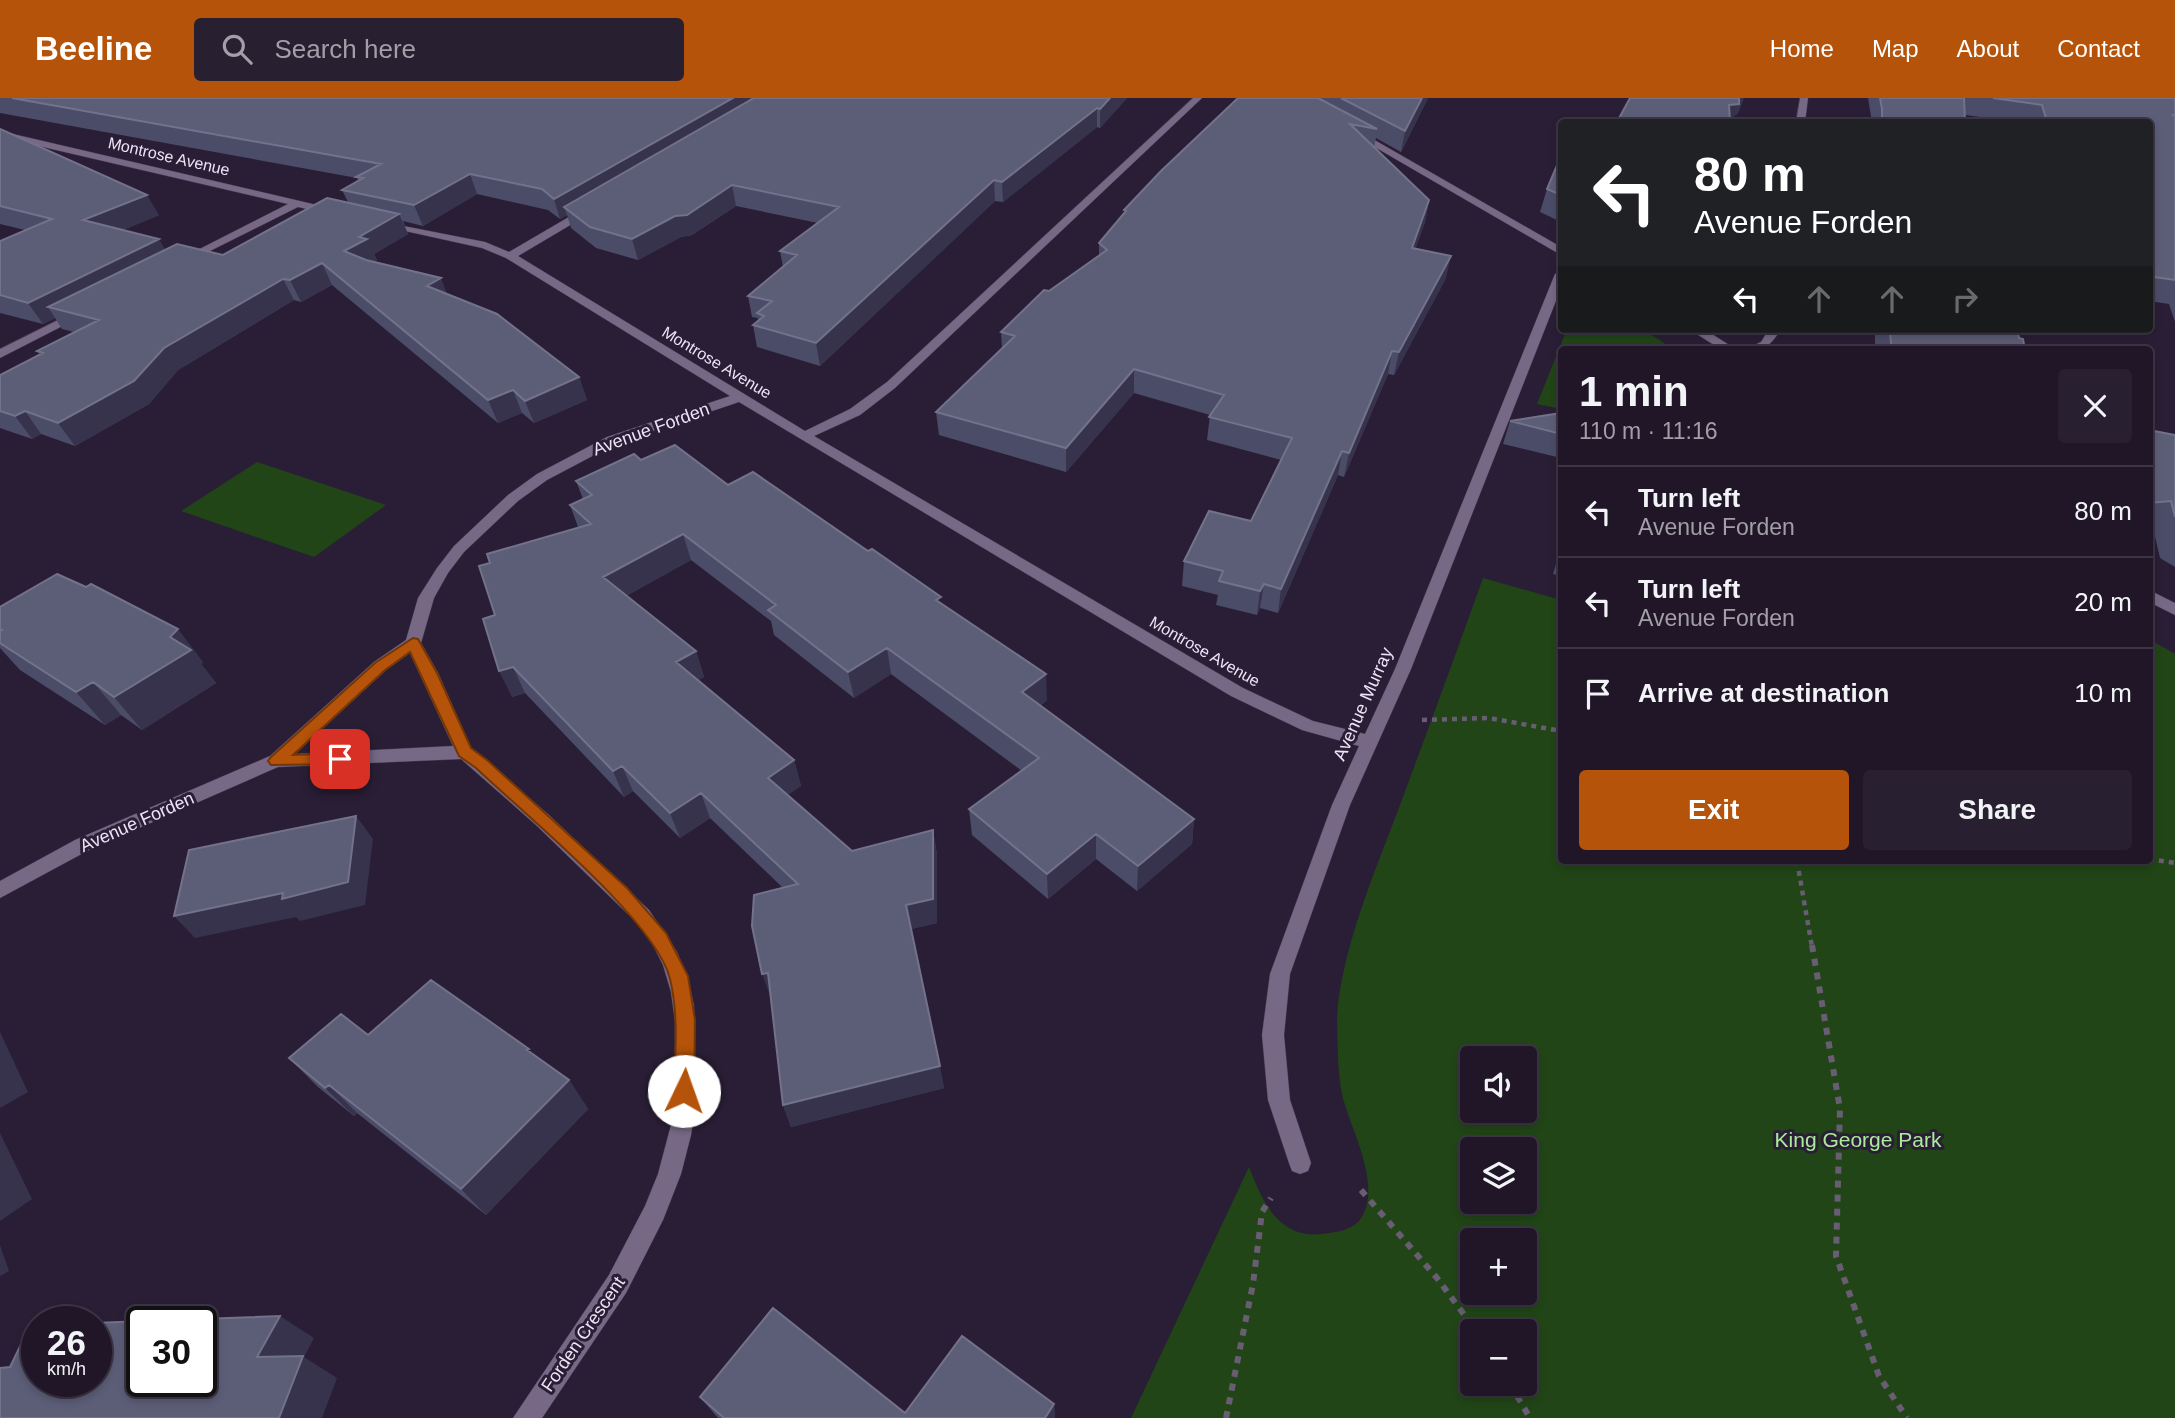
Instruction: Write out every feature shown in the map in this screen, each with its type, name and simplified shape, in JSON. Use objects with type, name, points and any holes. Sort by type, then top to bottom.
[{"type":"street","points":[[807,435],[855,412],[891,385],[1198,98]]},
{"type":"street","points":[[1801,119],[1804,98]]},
{"type":"street","points":[[1345,126],[1558,250]]},
{"type":"street","name":"Montrose Avenue","points":[[0,134],[344,214]]},
{"type":"street","points":[[510,256],[605,200]]},
{"type":"street","points":[[175,265],[296,204]]},
{"type":"street","name":"Montrose Avenue","points":[[370,220],[485,245],[510,256],[741,397],[1237,692],[1308,726],[1368,742]]},
{"type":"street","name":"Avenue Murray","points":[[1300,1163],[1279,1100],[1273,1035],[1280,974],[1341,805],[1403,669],[1558,281]]},
{"type":"street","points":[[0,354],[88,310]]},
{"type":"street","points":[[1702,333],[1724,346]]},
{"type":"street","points":[[1761,346],[1766,344],[1772,333]]},
{"type":"street","name":"Avenue Forden","points":[[0,890],[82,845],[276,761],[380,666],[413,643],[426,598],[442,572],[468,540],[513,498],[542,477],[612,440],[741,397]]},
{"type":"street","points":[[2153,597],[2175,610]]},
{"type":"street","name":"Forden Crescent","points":[[413,643],[430,673],[464,752],[481,764],[621,893],[660,939],[679,976],[686,1020],[686,1069],[680,1134],[653,1214],[622,1276],[589,1332],[526,1418]]},
{"type":"street","name":"Avenue Forden","points":[[276,761],[362,759],[464,752]]},
{"type":"path","points":[[1422,720],[1489,718],[1558,730]]},
{"type":"path","points":[[2153,860],[2175,863]]},
{"type":"path","points":[[1798,864],[1840,1109],[1836,1256],[1879,1376],[1907,1418]]},
{"type":"path","points":[[1361,1191],[1437,1278],[1467,1319]]},
{"type":"path","points":[[1226,1418],[1253,1284],[1262,1212],[1271,1198]]},
{"type":"path","points":[[1517,1396],[1531,1418]]},
{"type":"green space","points":[[1565,333],[1648,333],[1666,346],[1560,346]]},
{"type":"green space","points":[[1558,352],[1558,408],[1537,404]]},
{"type":"green space","points":[[257,462],[386,505],[314,557],[181,511]]},
{"type":"green space","name":"King George Park","points":[[1483,578],[1558,599],[1558,864],[2153,864],[2153,641],[2175,654],[2175,1418],[1131,1418],[1249,1167],[1268,1207],[1277,1218],[1298,1232],[1312,1234],[1345,1230],[1358,1222],[1365,1210],[1368,1180],[1343,1099],[1339,1076],[1337,1018],[1342,979],[1364,900]]},
{"type":"building","points":[[12,98],[733,98],[554,199],[542,189],[470,174],[414,205],[342,190],[363,178],[356,177],[381,164]]},
{"type":"building","points":[[754,98],[1110,98],[1100,109],[1097,108],[1002,182],[994,180],[816,343],[753,325],[764,316],[757,313],[772,301],[748,296],[797,255],[780,251],[839,207],[732,185],[687,215],[675,216],[632,239],[590,227],[564,207]]},
{"type":"building","points":[[1238,98],[1318,98],[1377,129],[1350,124],[1429,200],[1412,248],[1451,256],[1399,352],[1392,351],[1349,453],[1342,451],[1281,589],[1264,584],[1260,591],[1219,581],[1223,571],[1184,561],[1209,511],[1251,521],[1292,438],[1209,417],[1224,395],[1134,369],[1066,448],[936,412],[1015,336],[1001,332],[1044,290],[1049,291],[1107,250],[1099,243],[1126,211],[1124,210]]},
{"type":"building","points":[[1341,98],[1422,98],[1405,131]]},
{"type":"building","points":[[1630,98],[1739,98],[1739,104],[1729,105],[1730,119],[1619,119]]},
{"type":"building","points":[[1880,98],[1964,98],[1965,119],[1882,119]]},
{"type":"building","points":[[1993,98],[2175,98],[2175,280],[2155,277],[2153,271],[2153,119],[2046,119],[2042,105]]},
{"type":"building","points":[[0,129],[147,195],[83,220],[159,239],[28,303],[0,295],[0,241],[52,219],[0,206]]},
{"type":"building","points":[[1558,163],[1558,194],[1547,189]]},
{"type":"building","points":[[327,198],[399,214],[359,237],[367,239],[344,251],[366,260],[441,278],[427,286],[497,314],[579,377],[525,401],[513,390],[488,400],[322,263],[290,280],[283,279],[164,348],[134,381],[58,423],[25,411],[15,416],[0,411],[0,375],[43,353],[37,351],[99,320],[48,307],[177,244],[223,255]]},
{"type":"building","points":[[2018,333],[2024,346],[1892,346],[1890,334]]},
{"type":"building","points":[[1558,413],[1558,433],[1510,421]]},
{"type":"building","points":[[2153,431],[2175,435],[2175,517],[2171,501],[2153,503]]},
{"type":"building","points":[[675,445],[728,485],[753,472],[868,551],[872,549],[941,597],[936,600],[1046,674],[1022,692],[1194,819],[1138,866],[1096,834],[1047,874],[969,809],[1039,758],[887,648],[848,672],[768,610],[776,605],[683,534],[603,577],[696,651],[676,662],[794,760],[768,778],[852,851],[933,830],[933,899],[906,905],[940,1066],[783,1105],[768,973],[762,974],[752,926],[754,895],[798,884],[701,793],[670,813],[622,766],[613,771],[513,667],[499,671],[483,619],[495,615],[479,566],[490,563],[487,554],[591,524],[570,505],[592,495],[576,481],[634,454],[641,460]]},
{"type":"building","points":[[57,574],[86,587],[91,584],[178,629],[170,637],[191,650],[114,697],[93,682],[76,692],[0,643],[0,607]]},
{"type":"building","points":[[356,816],[348,882],[282,899],[283,893],[174,916],[189,850]]},
{"type":"building","points":[[431,980],[569,1080],[461,1189],[329,1085],[325,1088],[289,1058],[341,1014],[368,1035]]},
{"type":"building","points":[[773,1308],[905,1413],[962,1336],[1054,1404],[1045,1418],[724,1418],[700,1397]]},
{"type":"building","points":[[280,1316],[257,1357],[303,1356],[279,1418],[0,1418],[0,1368],[10,1367],[21,1344],[21,1397],[112,1397],[112,1322],[126,1322],[126,1397],[217,1397],[217,1318]]},
{"type":"route","points":[[340,759],[276,761],[380,666],[413,643],[430,673],[464,752],[481,764],[621,893],[660,939],[679,976],[686,1020],[684,1091]]}]
